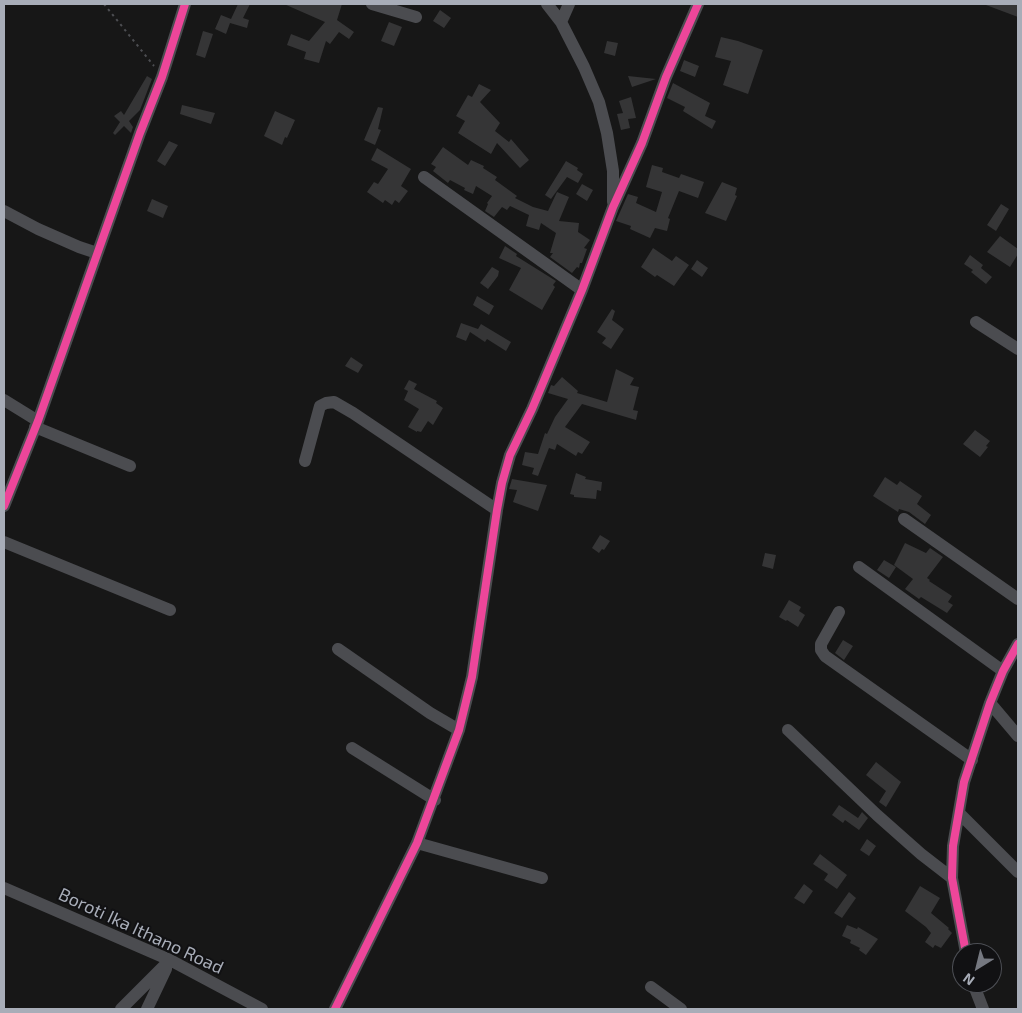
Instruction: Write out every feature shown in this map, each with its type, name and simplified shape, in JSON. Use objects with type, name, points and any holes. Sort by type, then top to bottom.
[{"type":"street","points":[[4,506],[36,424],[140,133],[162,77],[186,4]]},
{"type":"street","points":[[372,4],[416,17]]},
{"type":"street","points":[[547,4],[561,22],[599,102],[607,133],[613,171],[613,207]]},
{"type":"street","points":[[561,22],[569,4]]},
{"type":"street","points":[[335,1009],[417,843],[435,800],[459,730],[472,678],[497,510],[510,455],[532,409],[582,290],[613,207],[642,143],[666,77],[698,4]]},
{"type":"street","points":[[424,177],[582,290]]},
{"type":"street","points":[[4,211],[46,232],[97,253]]},
{"type":"street","points":[[976,322],[1018,349]]},
{"type":"street","points":[[4,400],[36,424],[130,466]]},
{"type":"street","points":[[305,461],[320,406],[326,402],[334,402],[497,510]]},
{"type":"street","points":[[904,519],[1018,600]]},
{"type":"street","points":[[4,542],[170,610]]},
{"type":"street","points":[[859,567],[1003,671]]},
{"type":"street","points":[[839,612],[821,644],[821,650],[825,656],[972,760]]},
{"type":"street","points":[[964,943],[952,878],[953,846],[964,782],[990,702],[1003,671],[1018,644]]},
{"type":"street","points":[[338,649],[430,713],[459,730]]},
{"type":"street","points":[[990,702],[1018,736]]},
{"type":"street","points":[[788,730],[877,815],[921,854],[952,878]]},
{"type":"street","points":[[352,748],[435,800]]},
{"type":"street","points":[[959,813],[1018,872]]},
{"type":"street","points":[[417,843],[542,878]]},
{"type":"street","name":"Boroti Ika Ithano Road","points":[[4,888],[170,960],[262,1009]]},
{"type":"street","points":[[121,1009],[170,960]]},
{"type":"street","points":[[147,1009],[170,960]]},
{"type":"street","points":[[651,987],[681,1009]]},
{"type":"street","points":[[977,993],[983,1009]]},
{"type":"path","points":[[104,4],[162,77]]},
{"type":"building","points":[[238,4],[250,4],[243,18],[249,20],[247,28],[230,23],[226,34],[215,29],[221,15],[231,19]]},
{"type":"building","points":[[284,4],[342,4],[337,20],[354,32],[349,39],[339,32],[330,44],[326,41],[319,63],[304,59],[306,52],[287,45],[291,34],[309,41],[325,22]]},
{"type":"building","points":[[1018,4],[1018,17],[986,5]]},
{"type":"building","points":[[440,10],[451,18],[444,28],[433,21]]},
{"type":"building","points":[[389,22],[402,27],[394,46],[381,41]]},
{"type":"building","points":[[203,31],[213,34],[205,58],[196,55]]},
{"type":"building","points":[[721,37],[763,50],[748,94],[723,85],[731,61],[715,57]]},
{"type":"building","points":[[607,41],[618,43],[615,56],[604,53]]},
{"type":"building","points":[[684,60],[699,66],[695,77],[680,71]]},
{"type":"building","points":[[147,76],[152,79],[140,110],[129,121],[133,127],[131,133],[124,126],[115,135],[113,133],[120,122],[114,116],[121,111],[124,115]]},
{"type":"building","points":[[628,76],[656,79],[632,87]]},
{"type":"building","points":[[673,83],[710,103],[705,116],[716,121],[712,129],[683,111],[685,107],[667,98]]},
{"type":"building","points":[[479,84],[491,90],[480,102],[500,123],[495,131],[509,142],[511,139],[529,160],[520,168],[497,143],[491,154],[458,133],[465,121],[456,116],[468,95],[472,97]]},
{"type":"building","points":[[631,97],[636,118],[628,119],[630,128],[621,130],[617,114],[623,113],[619,101]]},
{"type":"building","points":[[182,105],[215,113],[211,124],[180,114]]},
{"type":"building","points":[[378,107],[383,108],[378,129],[381,130],[375,145],[364,140]]},
{"type":"building","points":[[275,111],[295,120],[282,145],[264,136]]},
{"type":"building","points":[[169,141],[178,145],[165,166],[157,161]]},
{"type":"building","points":[[443,147],[468,165],[471,160],[484,166],[483,168],[497,177],[495,180],[517,196],[515,198],[533,207],[548,211],[557,192],[569,197],[559,221],[579,223],[578,232],[590,240],[584,248],[587,249],[579,268],[577,267],[572,273],[550,257],[553,253],[550,253],[556,233],[541,223],[539,230],[526,226],[529,215],[510,206],[507,210],[502,207],[494,217],[485,211],[487,203],[492,196],[476,186],[473,194],[450,180],[448,183],[433,171],[436,167],[431,164]]},
{"type":"building","points":[[377,148],[411,169],[401,186],[408,191],[399,203],[395,200],[392,205],[385,200],[383,203],[367,192],[374,182],[378,184],[388,169],[371,160]]},
{"type":"building","points":[[566,161],[578,168],[577,170],[583,174],[578,183],[567,177],[551,199],[545,195]]},
{"type":"building","points":[[652,165],[663,168],[662,172],[679,178],[681,174],[704,182],[698,198],[679,191],[668,218],[670,219],[667,231],[655,228],[650,238],[630,229],[631,226],[616,221],[628,194],[638,197],[636,203],[656,212],[662,192],[646,187]]},
{"type":"building","points":[[722,182],[737,188],[735,195],[737,196],[726,221],[705,213]]},
{"type":"building","points":[[582,184],[593,190],[587,201],[576,194]]},
{"type":"building","points":[[152,199],[168,206],[163,218],[147,211]]},
{"type":"building","points":[[1001,204],[1009,209],[996,231],[987,225]]},
{"type":"building","points":[[1000,236],[1018,249],[1018,254],[1010,267],[987,252]]},
{"type":"building","points":[[505,246],[517,254],[516,256],[556,281],[553,285],[555,287],[542,310],[509,290],[521,268],[499,258]]},
{"type":"building","points":[[653,248],[672,261],[676,256],[689,265],[674,286],[657,275],[655,277],[641,267]]},
{"type":"building","points":[[970,255],[983,265],[981,268],[992,277],[986,284],[971,272],[973,270],[964,264]]},
{"type":"building","points":[[697,260],[708,268],[702,277],[691,269]]},
{"type":"building","points":[[492,267],[499,271],[498,276],[488,289],[480,283]]},
{"type":"building","points":[[477,296],[494,306],[489,315],[473,305]]},
{"type":"building","points":[[612,309],[615,311],[612,320],[624,329],[611,349],[602,343],[606,338],[597,332]]},
{"type":"building","points":[[461,323],[478,329],[481,324],[511,342],[506,351],[487,339],[485,342],[470,332],[466,341],[456,337]]},
{"type":"building","points":[[351,357],[363,365],[358,373],[345,366]]},
{"type":"building","points":[[616,369],[634,378],[630,385],[639,387],[633,410],[638,411],[636,420],[582,404],[565,427],[590,442],[582,454],[578,452],[576,456],[557,444],[555,450],[549,448],[538,476],[532,474],[534,468],[522,465],[525,452],[538,454],[545,433],[547,434],[555,417],[568,399],[548,393],[551,385],[554,386],[562,377],[578,391],[577,393],[607,402]]},
{"type":"building","points":[[409,380],[417,384],[414,389],[437,401],[436,403],[443,408],[433,425],[428,421],[421,432],[408,427],[419,409],[404,400],[408,391],[404,389]]},
{"type":"building","points":[[975,430],[990,441],[980,457],[963,444]]},
{"type":"building","points":[[576,473],[586,477],[585,479],[602,482],[601,491],[597,490],[596,499],[574,497],[574,495],[570,494]]},
{"type":"building","points":[[885,477],[897,485],[900,481],[922,496],[917,504],[931,515],[925,524],[909,512],[899,509],[898,512],[873,496]]},
{"type":"building","points":[[512,479],[547,485],[538,511],[513,502],[517,490],[509,489]]},
{"type":"building","points":[[600,535],[610,541],[604,550],[602,549],[599,553],[592,548]]},
{"type":"building","points":[[905,543],[926,553],[930,548],[943,557],[927,578],[952,596],[948,602],[953,605],[947,613],[921,597],[919,599],[905,589],[913,579],[894,565]]},
{"type":"building","points":[[765,553],[776,555],[773,569],[762,566]]},
{"type":"building","points":[[884,560],[896,567],[889,578],[877,570]]},
{"type":"building","points":[[789,600],[801,607],[799,611],[805,615],[798,627],[779,617]]},
{"type":"building","points":[[843,640],[853,646],[844,660],[835,653]]},
{"type":"building","points":[[876,762],[901,782],[886,807],[879,802],[886,791],[866,775]]},
{"type":"building","points":[[839,805],[858,818],[862,812],[868,818],[859,830],[845,820],[843,823],[832,815]]},
{"type":"building","points":[[867,839],[876,846],[869,856],[860,850]]},
{"type":"building","points":[[820,854],[847,875],[837,889],[824,880],[828,874],[813,864]]},
{"type":"building","points":[[804,884],[813,891],[804,904],[794,898]]},
{"type":"building","points":[[920,886],[940,898],[931,913],[949,928],[952,933],[941,948],[935,945],[933,948],[925,942],[931,933],[905,911]]},
{"type":"building","points":[[849,892],[856,898],[842,918],[834,913]]},
{"type":"building","points":[[847,925],[857,929],[858,927],[878,939],[866,955],[859,950],[860,948],[850,943],[851,940],[842,936]]},
{"type":"cycle path","points":[[4,506],[38,421],[140,133],[162,77],[185,4]]},
{"type":"cycle path","points":[[335,1009],[417,843],[459,730],[472,677],[497,510],[510,455],[532,409],[582,290],[613,207],[642,143],[666,77],[698,4]]},
{"type":"cycle path","points":[[964,943],[952,878],[953,846],[964,782],[990,703],[1003,671],[1018,644]]}]
